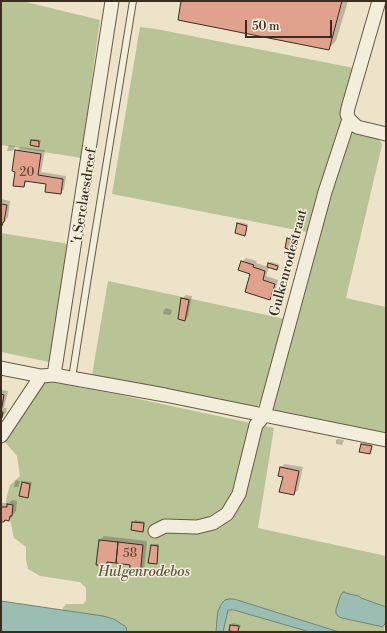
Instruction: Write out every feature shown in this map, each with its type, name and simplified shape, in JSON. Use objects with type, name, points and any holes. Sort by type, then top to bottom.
[{"type":"street","name":"'t Serclaesdreef","points":[[48,375],[112,1]]},
{"type":"street","name":"Gulkenrodestraat","points":[[155,531],[165,526],[197,526],[213,523],[227,514],[239,494],[256,425],[264,416],[325,192],[349,119],[347,114],[348,108],[379,1]]},
{"type":"street","points":[[349,119],[357,127],[386,134]]},
{"type":"street","points":[[1,368],[72,378],[165,395],[386,440]]},
{"type":"street","points":[[1,436],[48,375]]},
{"type":"lane","name":"'t Serclaesdreef","points":[[72,378],[133,1]]},
{"type":"green space","points":[[1,1],[22,1],[100,20],[81,158],[1,145]]},
{"type":"green space","points":[[140,27],[354,68],[341,131],[378,139],[382,145],[346,298],[386,307],[386,440],[264,416],[312,233],[112,194]]},
{"type":"green space","points":[[1,233],[69,244],[49,362],[1,352]]},
{"type":"green space","points":[[108,281],[285,319],[261,400],[257,407],[251,408],[92,375]]},
{"type":"green space","name":"Hulgenrodebos","points":[[45,382],[120,395],[274,428],[258,528],[386,556],[386,616],[384,632],[99,632],[61,618],[63,608],[66,604],[83,604],[86,601],[86,588],[80,582],[40,576],[28,569],[26,547],[14,538],[6,500],[10,485],[20,476],[17,456],[5,442]]},
{"type":"water","points":[[344,592],[359,596],[386,607],[385,624],[382,627],[339,617],[336,614],[336,609],[340,597]]},
{"type":"water","points":[[229,599],[234,599],[339,632],[310,632],[234,610],[228,610],[223,632],[216,632],[218,611],[222,603]]},
{"type":"water","points":[[1,601],[103,616],[114,619],[126,627],[127,632],[1,632]]},
{"type":"building","points":[[181,1],[342,1],[329,50],[178,20]]},
{"type":"building","points":[[31,140],[39,141],[39,147],[30,145]]},
{"type":"building","points":[[15,150],[41,154],[38,175],[63,179],[61,194],[45,192],[46,184],[25,181],[24,187],[13,186],[15,172],[12,171]]},
{"type":"building","points":[[1,204],[7,205],[2,226],[1,226]]},
{"type":"building","points":[[237,223],[247,226],[245,236],[235,233]]},
{"type":"building","points":[[287,238],[293,240],[290,250],[285,248]]},
{"type":"building","points":[[241,261],[254,265],[253,267],[265,271],[263,280],[275,284],[270,300],[245,292],[250,274],[238,270]]},
{"type":"building","points":[[268,263],[278,266],[277,270],[267,267]]},
{"type":"building","points":[[181,298],[189,300],[185,321],[178,319]]},
{"type":"building","points":[[1,394],[4,395],[1,412]]},
{"type":"building","points":[[361,444],[372,446],[370,454],[359,452]]},
{"type":"building","points":[[280,467],[299,471],[294,495],[279,492],[283,477],[278,476]]},
{"type":"building","points":[[22,482],[30,484],[28,498],[19,496]]},
{"type":"building","points":[[7,504],[13,505],[12,516],[10,516],[9,521],[5,520],[4,522],[1,522],[1,507],[7,507]]},
{"type":"building","points":[[132,522],[144,523],[143,532],[131,530]]},
{"type":"building","points":[[99,540],[118,542],[116,563],[107,562],[106,566],[96,565]]},
{"type":"building","points":[[118,542],[143,545],[140,576],[129,575],[130,565],[116,563]]},
{"type":"building","points":[[151,545],[158,546],[157,564],[148,563]]},
{"type":"building","points":[[230,625],[239,626],[238,632],[229,631]]}]
